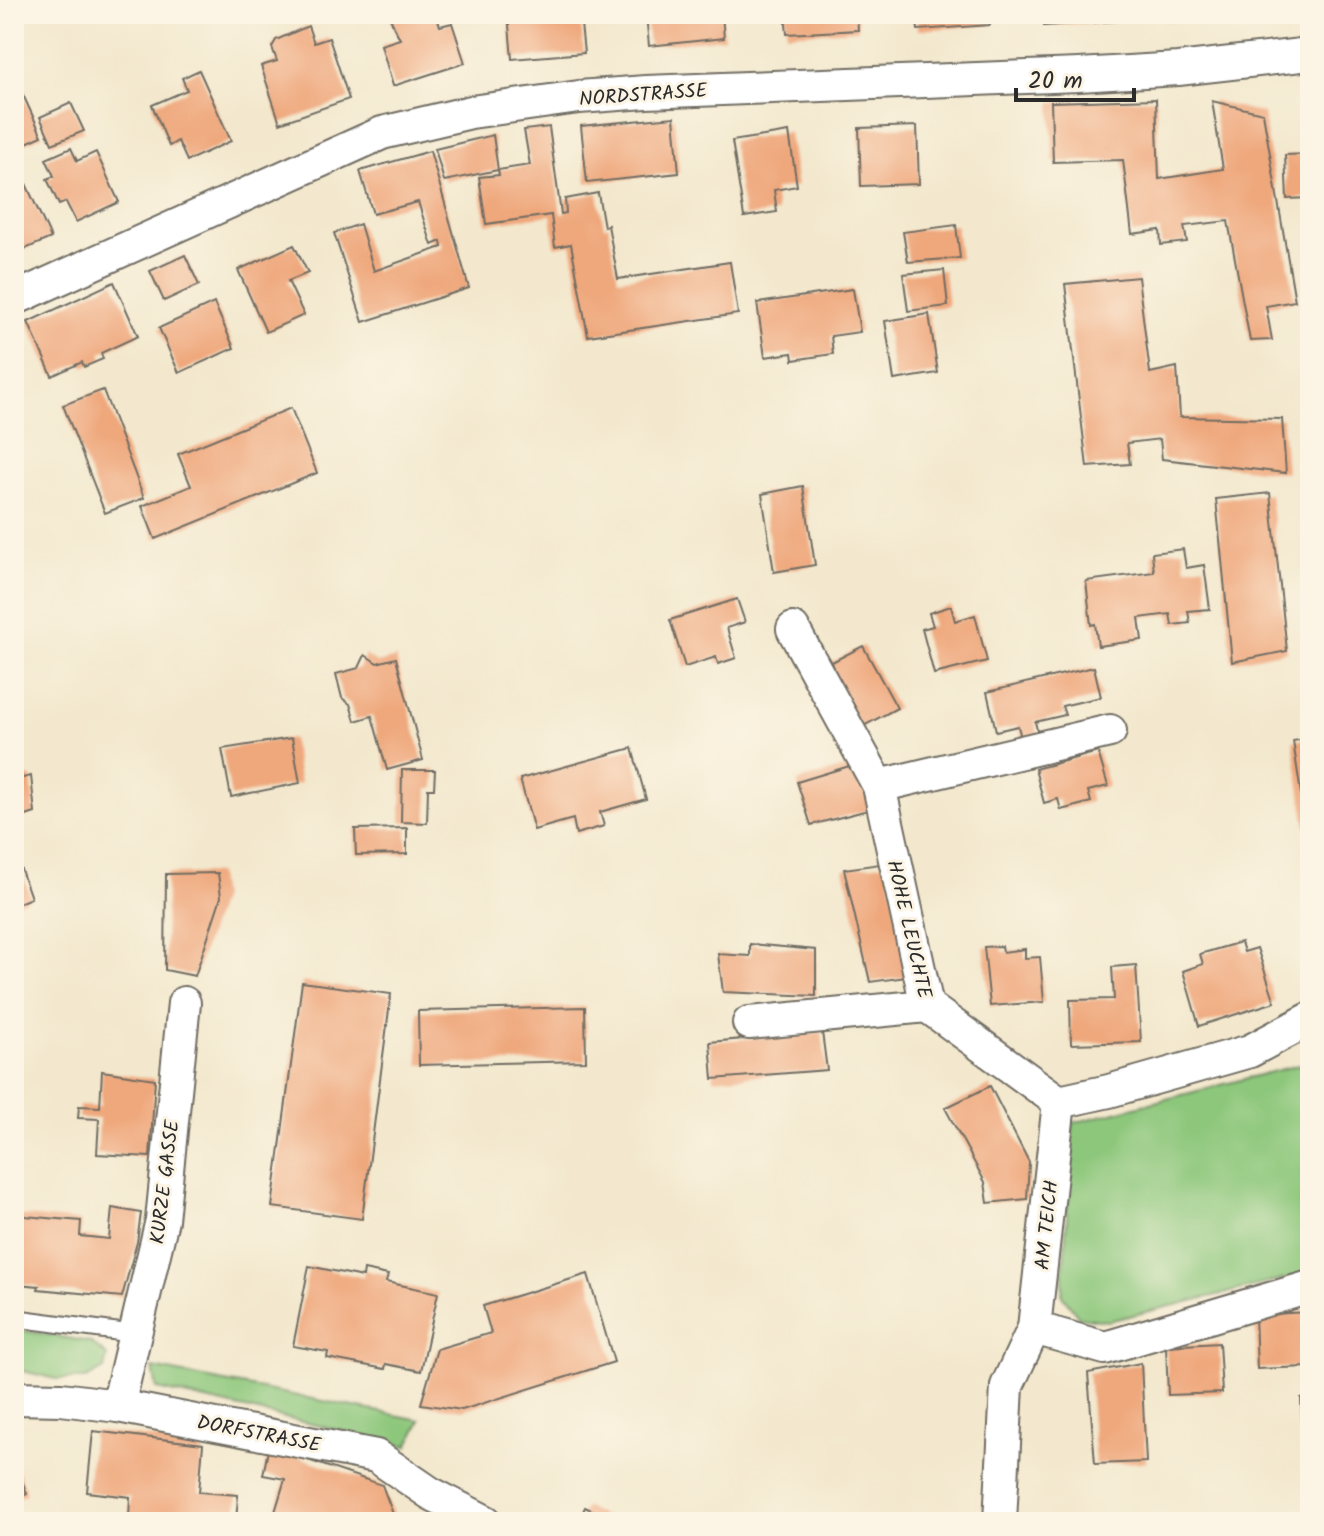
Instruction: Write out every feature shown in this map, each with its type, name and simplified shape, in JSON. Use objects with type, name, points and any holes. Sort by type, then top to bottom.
[{"type":"street","name":"NORDSTRASSE","points":[[14,299],[382,133],[471,112],[579,97],[646,92],[1079,75],[1178,69],[1310,54]]},
{"type":"street","name":"HOHE LEUCHTE","points":[[793,629],[879,786],[927,1006],[1059,1102]]},
{"type":"street","points":[[879,786],[1110,731]]},
{"type":"street","name":"KURZE GASSE","points":[[118,1406],[162,1220],[184,1003]]},
{"type":"street","points":[[749,1023],[927,1006]]},
{"type":"street","points":[[1059,1102],[1250,1051],[1310,1019]]},
{"type":"street","name":"AM TEICH","points":[[1000,1522],[1007,1386],[1034,1328],[1059,1102]]},
{"type":"street","points":[[1034,1328],[1105,1348],[1310,1287]]},
{"type":"street","name":"DORFSTRASSE","points":[[14,1398],[61,1399],[118,1406],[376,1456],[430,1507],[486,1522]]},
{"type":"lane","points":[[14,1318],[135,1334]]},
{"type":"green space","points":[[1310,1062],[1310,1273],[1108,1321],[1079,1317],[1062,1295],[1073,1123]]},
{"type":"green space","points":[[14,1329],[90,1342],[107,1356],[104,1369],[86,1379],[56,1379],[14,1369]]},
{"type":"green space","points":[[153,1368],[421,1420],[408,1446],[157,1389]]},
{"type":"building","points":[[388,14],[436,14],[440,26],[452,23],[465,63],[393,86],[381,45],[400,39]]},
{"type":"building","points":[[508,14],[580,14],[584,53],[512,59]]},
{"type":"building","points":[[646,14],[722,14],[724,38],[649,46]]},
{"type":"building","points":[[785,14],[857,14],[858,30],[787,34]]},
{"type":"building","points":[[916,14],[989,14],[990,25],[918,30]]},
{"type":"building","points":[[1043,14],[1116,14],[1117,21],[1044,26]]},
{"type":"building","points":[[1165,14],[1232,14],[1232,16],[1165,21]]},
{"type":"building","points":[[308,26],[314,43],[329,38],[349,99],[280,123],[261,66],[277,61],[272,47],[276,40]]},
{"type":"building","points":[[199,70],[231,141],[187,161],[178,141],[169,146],[152,105],[187,90],[182,78]]},
{"type":"building","points":[[18,84],[42,136],[15,148],[14,86]]},
{"type":"building","points":[[1156,99],[1159,179],[1223,169],[1212,101],[1263,113],[1295,301],[1266,306],[1272,340],[1250,341],[1228,221],[1184,226],[1187,242],[1161,245],[1160,230],[1132,234],[1123,160],[1053,162],[1051,102]]},
{"type":"building","points":[[71,103],[84,131],[52,144],[40,117]]},
{"type":"building","points":[[674,117],[679,173],[587,183],[581,126]]},
{"type":"building","points":[[917,126],[919,184],[861,186],[859,128]]},
{"type":"building","points":[[549,127],[561,214],[566,213],[565,199],[598,193],[604,227],[608,225],[618,279],[730,262],[738,314],[588,336],[571,244],[555,247],[551,215],[486,224],[479,177],[499,175],[498,170],[530,165],[524,130]]},
{"type":"building","points":[[789,132],[797,186],[774,190],[777,212],[744,217],[732,141]]},
{"type":"building","points":[[493,135],[498,170],[444,181],[435,149]]},
{"type":"building","points":[[71,148],[77,161],[96,152],[119,202],[76,222],[66,202],[59,205],[47,179],[54,176],[46,159]]},
{"type":"building","points":[[430,151],[469,288],[363,322],[334,233],[360,224],[374,271],[442,247],[441,241],[432,245],[418,202],[373,214],[360,171]]},
{"type":"building","points":[[1310,154],[1310,198],[1287,199],[1285,155]]},
{"type":"building","points":[[26,184],[51,238],[16,253],[14,189]]},
{"type":"building","points":[[956,225],[960,258],[908,262],[903,232]]},
{"type":"building","points":[[294,245],[308,273],[288,281],[304,315],[266,332],[238,270]]},
{"type":"building","points":[[185,255],[199,285],[164,301],[150,271]]},
{"type":"building","points":[[944,270],[948,306],[908,311],[903,274]]},
{"type":"building","points":[[1138,277],[1150,373],[1177,367],[1180,417],[1282,419],[1286,473],[1162,459],[1160,439],[1127,443],[1130,464],[1087,467],[1065,284]]},
{"type":"building","points":[[114,282],[138,336],[101,353],[103,359],[84,367],[82,362],[52,376],[28,322]]},
{"type":"building","points":[[853,289],[860,332],[831,336],[833,354],[793,360],[792,353],[765,357],[757,303]]},
{"type":"building","points":[[214,303],[234,348],[179,373],[159,328]]},
{"type":"building","points":[[929,314],[938,373],[894,380],[885,321]]},
{"type":"building","points":[[103,390],[144,498],[105,513],[63,405]]},
{"type":"building","points":[[291,408],[317,473],[155,539],[142,506],[191,486],[178,454]]},
{"type":"building","points":[[803,486],[815,565],[774,572],[762,494]]},
{"type":"building","points":[[1270,493],[1287,651],[1232,662],[1216,499]]},
{"type":"building","points":[[1183,549],[1186,568],[1204,565],[1210,609],[1188,611],[1190,623],[1172,625],[1170,614],[1139,618],[1142,640],[1098,646],[1095,624],[1091,625],[1086,581],[1154,572],[1152,553]]},
{"type":"building","points":[[737,599],[745,622],[727,628],[736,658],[718,664],[716,657],[685,667],[670,620]]},
{"type":"building","points":[[951,606],[955,621],[975,615],[987,661],[934,674],[922,629],[933,626],[929,613]]},
{"type":"building","points":[[863,646],[897,708],[860,728],[826,665]]},
{"type":"building","points":[[365,655],[377,663],[396,658],[423,760],[387,770],[372,716],[355,721],[350,704],[342,698],[336,674],[359,668]]},
{"type":"building","points":[[1094,667],[1101,697],[1062,706],[1065,715],[1035,722],[1040,741],[1023,746],[1018,726],[996,731],[987,692]]},
{"type":"building","points":[[292,738],[300,783],[231,797],[222,749]]},
{"type":"building","points":[[1310,738],[1310,840],[1308,840],[1293,741]]},
{"type":"building","points":[[632,748],[646,799],[600,812],[604,826],[576,834],[573,819],[534,830],[520,779]]},
{"type":"building","points":[[1098,752],[1108,786],[1088,791],[1091,802],[1061,810],[1058,799],[1044,803],[1035,769]]},
{"type":"building","points":[[856,764],[872,809],[811,825],[797,782]]},
{"type":"building","points":[[402,770],[435,770],[434,789],[428,789],[427,823],[401,822]]},
{"type":"building","points":[[31,776],[35,813],[14,820],[14,780]]},
{"type":"building","points":[[407,828],[407,854],[356,855],[355,829]]},
{"type":"building","points":[[14,850],[31,898],[14,905]]},
{"type":"building","points":[[887,863],[907,977],[870,982],[844,869]]},
{"type":"building","points":[[218,873],[221,897],[195,976],[165,970],[166,874]]},
{"type":"building","points":[[1241,942],[1244,952],[1257,948],[1275,1002],[1199,1026],[1183,971],[1203,964],[1200,954]]},
{"type":"building","points":[[750,944],[816,950],[816,996],[723,992],[718,954],[750,956]]},
{"type":"building","points":[[1002,946],[1003,952],[1025,949],[1025,958],[1040,957],[1044,1002],[990,1006],[984,947]]},
{"type":"building","points":[[1136,965],[1141,1042],[1071,1044],[1070,1000],[1114,999],[1112,967]]},
{"type":"building","points":[[302,982],[391,994],[362,1219],[272,1207]]},
{"type":"building","points":[[585,1007],[586,1061],[419,1065],[418,1011]]},
{"type":"building","points":[[822,1032],[827,1070],[713,1079],[710,1042]]},
{"type":"building","points":[[102,1071],[155,1079],[150,1157],[97,1154],[99,1119],[78,1118],[79,1106],[100,1107]]},
{"type":"building","points":[[990,1086],[1029,1162],[1027,1199],[988,1203],[985,1182],[945,1108]]},
{"type":"building","points":[[112,1208],[141,1213],[137,1242],[122,1297],[17,1284],[14,1290],[14,1215],[81,1221],[80,1236],[109,1239]]},
{"type":"building","points":[[309,1266],[363,1277],[364,1270],[388,1275],[386,1282],[438,1293],[421,1371],[386,1364],[385,1369],[327,1358],[328,1352],[293,1346]]},
{"type":"building","points":[[588,1274],[614,1362],[462,1410],[421,1404],[437,1349],[491,1333],[483,1306]]},
{"type":"building","points":[[1306,1312],[1308,1367],[1257,1369],[1255,1315]]},
{"type":"building","points":[[1219,1343],[1222,1393],[1168,1395],[1166,1346]]},
{"type":"building","points":[[1141,1363],[1146,1462],[1095,1464],[1088,1373]]},
{"type":"building","points":[[1301,1398],[1310,1398],[1310,1448],[1303,1448]]},
{"type":"building","points":[[93,1431],[203,1444],[199,1492],[238,1495],[236,1522],[174,1522],[129,1517],[130,1497],[87,1492]]},
{"type":"building","points":[[268,1450],[293,1455],[382,1485],[396,1522],[302,1522],[275,1512],[285,1479],[263,1475]]},
{"type":"building","points":[[14,1459],[27,1494],[14,1499]]},
{"type":"building","points":[[585,1507],[617,1522],[578,1522]]}]
